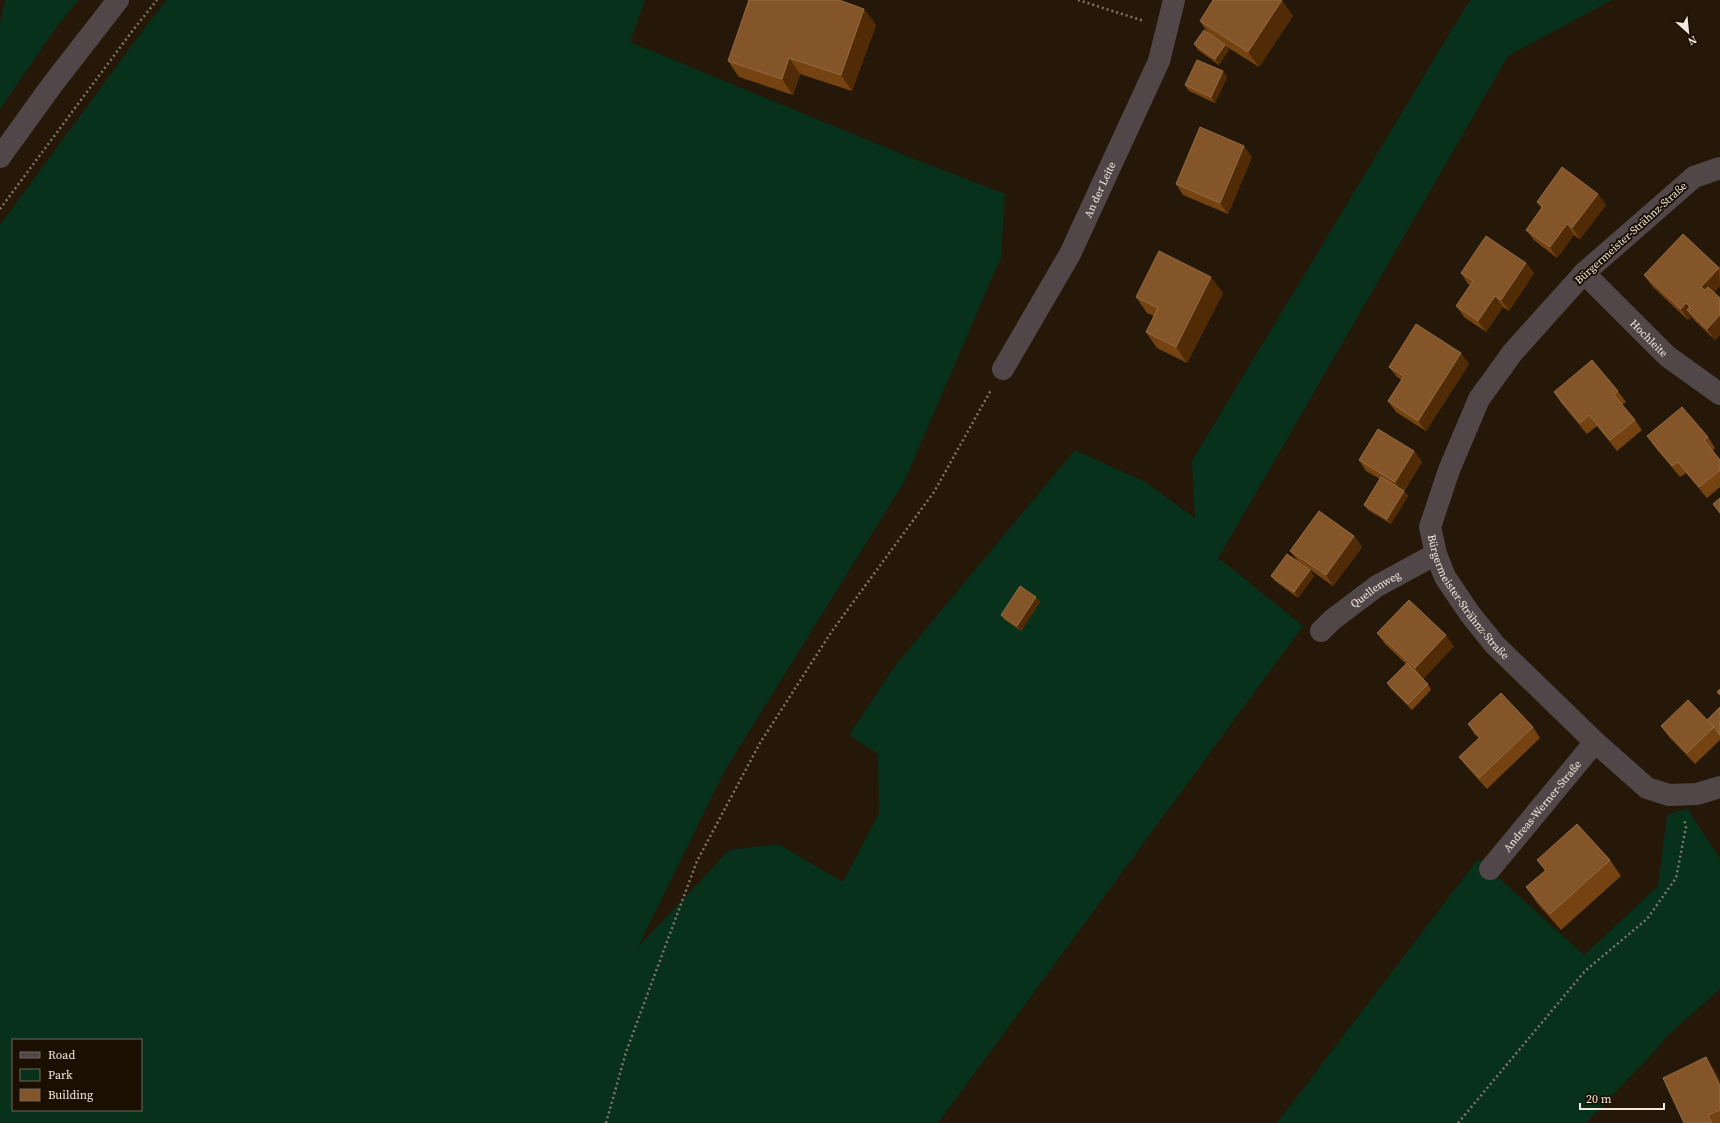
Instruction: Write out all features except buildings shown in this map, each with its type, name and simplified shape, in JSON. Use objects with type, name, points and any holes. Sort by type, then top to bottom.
[{"type":"street","points":[[0,157],[52,85],[118,0]]},
{"type":"street","name":"An der Leite","points":[[1002,369],[1070,254],[1159,61],[1174,0]]},
{"type":"street","name":"Bürgermeister-Strähnz-Straße","points":[[1720,168],[1694,177],[1584,273],[1513,352],[1479,399],[1448,470],[1430,527],[1436,554],[1445,577],[1470,614],[1495,645],[1595,742],[1647,788],[1669,795],[1697,794],[1720,787]]},
{"type":"street","name":"Hochleite","points":[[1584,273],[1667,356],[1720,394]]},
{"type":"street","name":"Quellenweg","points":[[1321,632],[1332,620],[1377,586],[1436,554]]},
{"type":"street","name":"Andreas-Werner-Straße","points":[[1490,869],[1595,742]]},
{"type":"path","points":[[0,209],[157,0]]},
{"type":"path","points":[[1078,0],[1167,28]]},
{"type":"path","points":[[606,1123],[629,1045],[697,861],[760,742],[832,631],[934,492],[1002,369]]},
{"type":"path","points":[[1458,1123],[1585,971],[1647,919],[1676,878],[1686,827],[1677,794]]},
{"type":"green space","points":[[5,0],[79,0],[58,25],[0,109],[0,23]]},
{"type":"green space","points":[[167,0],[645,0],[630,42],[909,157],[1005,194],[1001,257],[904,482],[724,772],[638,947],[729,850],[778,844],[843,882],[879,813],[878,754],[849,735],[895,666],[1075,450],[1145,482],[1195,518],[1192,461],[1468,3],[1472,0],[1612,0],[1508,56],[1216,562],[1220,559],[1303,626],[938,1123],[0,1123],[0,225],[149,22]]},
{"type":"green space","points":[[1687,808],[1720,859],[1720,989],[1667,1036],[1654,1052],[1586,1123],[1277,1123],[1478,859],[1584,955],[1658,886],[1667,815]]}]
